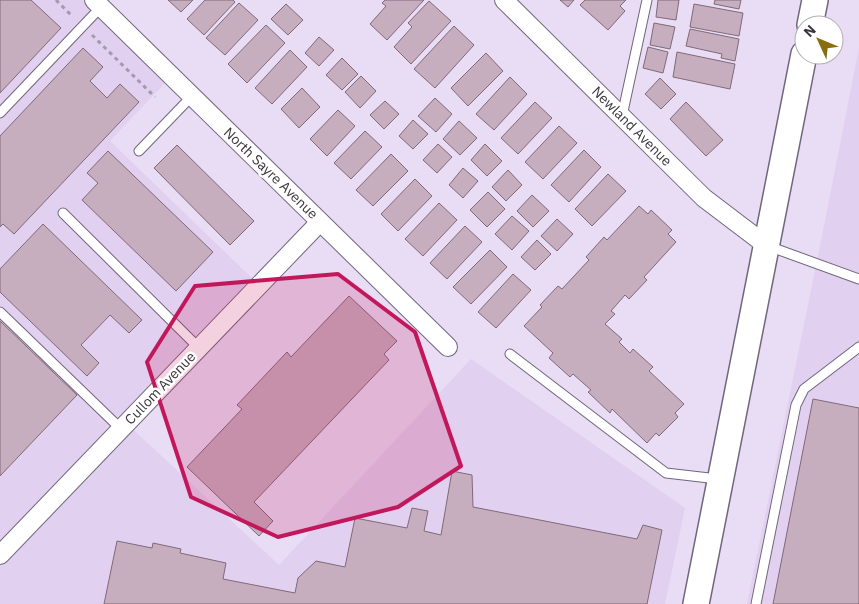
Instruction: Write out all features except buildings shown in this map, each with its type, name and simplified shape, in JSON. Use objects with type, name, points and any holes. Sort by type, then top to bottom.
[{"type":"main road","points":[[812,15],[815,0]]},
{"type":"main road","points":[[696,604],[802,65]]},
{"type":"street","name":"Newland Avenue","points":[[504,0],[704,198],[766,245]]},
{"type":"street","name":"North Sayre Avenue","points":[[97,3],[448,347]]},
{"type":"street","name":"Cullom Avenue","points":[[0,555],[320,222]]},
{"type":"lane","points":[[622,116],[648,0]]},
{"type":"lane","points":[[0,113],[82,26],[97,3]]},
{"type":"lane","points":[[139,151],[192,96]]},
{"type":"lane","points":[[63,213],[199,348]]},
{"type":"lane","points":[[766,245],[859,279]]},
{"type":"lane","points":[[0,312],[121,429]]},
{"type":"lane","points":[[756,604],[796,405],[804,389],[859,347]]},
{"type":"lane","points":[[510,354],[666,473],[721,480]]},
{"type":"path","points":[[56,0],[154,97]]},
{"type":"highlighted area","points":[[338,274],[415,332],[461,466],[398,507],[278,537],[191,497],[147,362],[195,286]]},
{"type":"shaded area","points":[[0,0],[83,0],[166,82],[110,141],[257,283],[125,422],[279,565],[471,359],[685,508],[665,604],[0,604]]},
{"type":"shaded area","points":[[859,48],[859,604],[747,604],[821,241]]}]
